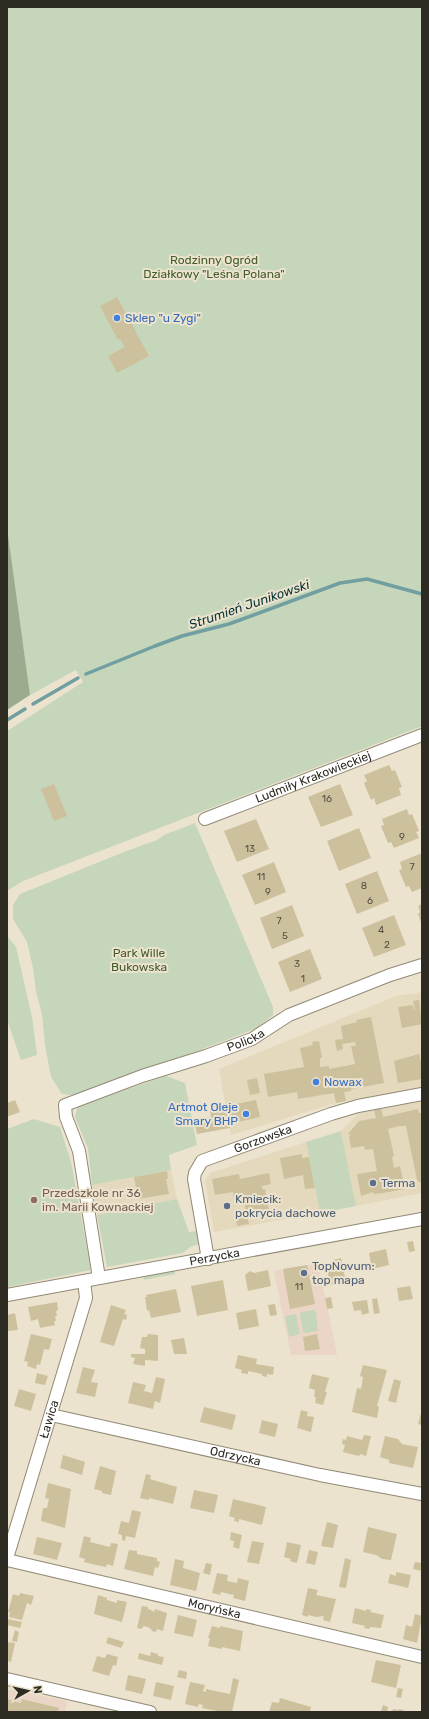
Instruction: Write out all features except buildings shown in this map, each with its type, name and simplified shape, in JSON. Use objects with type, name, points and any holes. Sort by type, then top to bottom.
[{"type":"street","name":"Ludmiły Krakowieckiej","points":[[205,819],[422,736]]},
{"type":"street","name":"Policka","points":[[99,1278],[79,1151],[66,1117],[65,1105],[142,1076],[206,1056],[252,1038],[289,1015],[390,975],[422,965]]},
{"type":"street","name":"Gorzowska","points":[[208,1259],[194,1179],[195,1173],[202,1161],[338,1112],[358,1106],[422,1094]]},
{"type":"street","name":"Perzycka","points":[[7,1295],[422,1219]]},
{"type":"street","name":"Ławica","points":[[7,1559],[10,1540],[86,1298],[84,1281]]},
{"type":"street","name":"Odrzycka","points":[[50,1416],[320,1475],[422,1494]]},
{"type":"street","name":"Moryńska","points":[[7,1559],[422,1657]]},
{"type":"street","points":[[7,1679],[150,1712]]},
{"type":"shaded area","points":[[422,992],[422,1088],[336,1103],[231,1135],[219,1069],[396,996]]},
{"type":"shaded area","points":[[422,1101],[422,1193],[356,1206],[341,1131],[359,1113]]},
{"type":"shaded area","points":[[306,1142],[320,1213],[214,1232],[205,1181],[210,1173]]},
{"type":"shaded area","points":[[171,1170],[177,1199],[97,1215],[92,1185]]},
{"type":"shaded area","points":[[318,1263],[337,1355],[291,1355],[274,1271]]},
{"type":"shaded area","points":[[7,1689],[67,1701],[65,1712],[7,1712]]},
{"type":"green space","name":"Rodzinny Ogród Działkowy \"Leśna Polana\"","points":[[7,7],[422,7],[422,726],[23,881],[7,891],[7,731],[83,682],[76,670],[30,695],[7,527]]},
{"type":"green space","points":[[7,527],[30,695],[7,710]]},
{"type":"green space","name":"Park Wille Bukowska","points":[[195,823],[273,1007],[273,1015],[257,1028],[80,1096],[62,1094],[51,1077],[45,1045],[42,1014],[36,992],[33,968],[27,942],[13,919],[13,905],[20,894],[157,840],[164,835]]},
{"type":"green space","points":[[7,936],[16,947],[32,1017],[37,1055],[21,1060],[7,1020]]},
{"type":"green space","points":[[166,1076],[185,1083],[197,1145],[169,1155],[171,1170],[92,1185],[88,1148],[75,1117],[78,1106]]},
{"type":"green space","name":"Przedszkole nr 36 im. Marii Kownackiej","points":[[34,1119],[60,1127],[71,1162],[91,1270],[7,1287],[7,1129]]},
{"type":"green space","points":[[341,1131],[356,1206],[320,1213],[306,1142]]},
{"type":"green space","points":[[177,1199],[189,1232],[197,1231],[199,1244],[190,1247],[183,1253],[107,1267],[97,1215]]},
{"type":"green space","points":[[175,1270],[175,1274],[144,1280],[143,1276]]},
{"type":"green space","points":[[314,1310],[316,1312],[318,1331],[303,1332],[300,1315],[301,1312]]},
{"type":"green space","points":[[296,1314],[300,1334],[289,1337],[285,1316]]},
{"type":"waterway","name":"Strumień Junikowski","points":[[86,674],[182,636],[229,624],[340,583],[367,579],[422,594]]},
{"type":"waterway","name":"Strumień Junikowski","points":[[33,704],[78,678]]},
{"type":"waterway","name":"Strumień Junikowski","points":[[7,720],[25,709]]},
{"type":"place","name":"Sklep \"u Zygi\"","points":[[117,318]]},
{"type":"place","name":"Nowax","points":[[316,1082]]},
{"type":"place","name":"Artmot Oleje Smary BHP","points":[[246,1114]]},
{"type":"place","name":"Terma","points":[[373,1183]]},
{"type":"place","name":"Przedszkole nr 36 im. Marii Kownackiej","points":[[34,1200]]},
{"type":"place","name":"Kmiecik: pokrycia dachowe","points":[[227,1206]]},
{"type":"place","name":"TopNovum: top mapa","points":[[304,1273]]}]
